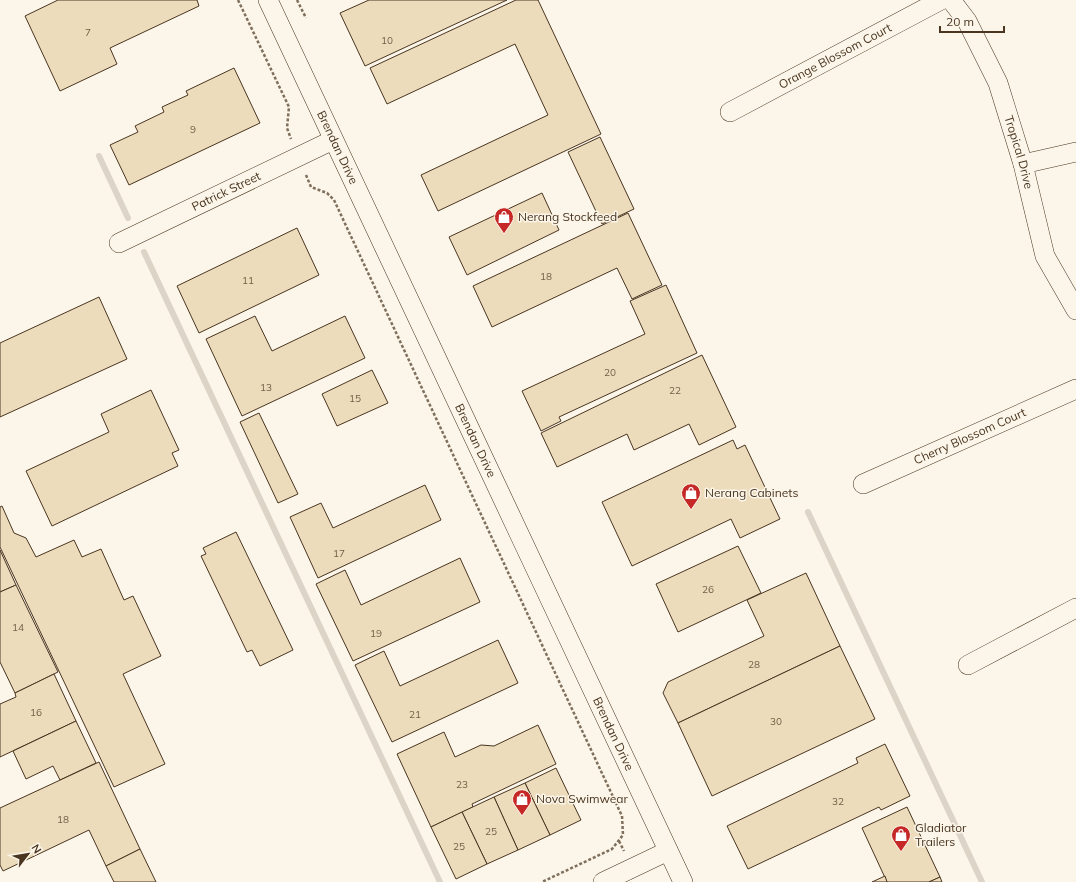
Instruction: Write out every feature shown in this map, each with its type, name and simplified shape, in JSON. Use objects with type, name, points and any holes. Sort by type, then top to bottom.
[{"type":"street","name":"Brendan Drive","points":[[268,0],[683,882]]},
{"type":"street","name":"Orange Blossom Court","points":[[730,112],[941,0]]},
{"type":"street","name":"Tropical Drive","points":[[951,0],[968,21],[998,83],[1024,164],[1045,256],[1076,310]]},
{"type":"street","name":"Patrick Street","points":[[119,243],[334,140]]},
{"type":"street","points":[[1024,164],[1076,152]]},
{"type":"street","name":"Cherry Blossom Court","points":[[863,484],[1076,389]]},
{"type":"street","points":[[968,665],[1076,608]]},
{"type":"street","points":[[603,882],[668,851]]},
{"type":"path","points":[[238,0],[289,107],[287,128],[311,187],[327,193],[334,200],[622,816],[623,835],[612,849],[542,882]]},
{"type":"path","points":[[297,0],[306,18]]},
{"type":"building","points":[[58,0],[197,0],[199,6],[110,48],[117,64],[60,91],[25,16]]},
{"type":"building","points":[[369,0],[507,0],[365,66],[340,13]]},
{"type":"building","points":[[516,0],[538,0],[601,134],[438,211],[421,175],[548,115],[515,44],[387,104],[370,68]]},
{"type":"building","points":[[234,68],[260,123],[129,185],[110,145],[138,132],[135,126],[164,112],[162,107],[188,95],[186,91]]},
{"type":"building","points":[[600,137],[634,209],[602,224],[568,152]]},
{"type":"building","name":"Nerang Stockfeed","points":[[542,193],[559,230],[467,275],[449,237]]},
{"type":"building","points":[[628,213],[662,285],[632,299],[617,268],[492,327],[473,286]]},
{"type":"building","points":[[297,228],[319,275],[199,333],[177,286]]},
{"type":"building","points":[[666,285],[697,353],[559,417],[561,421],[541,431],[522,391],[645,334],[630,301]]},
{"type":"building","points":[[99,297],[127,359],[0,417],[0,343]]},
{"type":"building","points":[[255,316],[272,351],[345,316],[365,358],[242,416],[206,339]]},
{"type":"building","points":[[702,355],[736,427],[699,445],[689,424],[634,450],[627,434],[557,467],[541,433]]},
{"type":"building","points":[[372,370],[388,403],[337,426],[322,394]]},
{"type":"building","points":[[151,390],[179,450],[172,453],[178,466],[52,526],[26,471],[109,432],[101,414]]},
{"type":"building","points":[[259,413],[298,494],[278,503],[240,422]]},
{"type":"building","name":"Nerang Cabinets","points":[[733,440],[737,449],[745,445],[780,519],[740,538],[731,519],[632,566],[602,502]]},
{"type":"building","points":[[425,485],[441,520],[318,578],[290,517],[321,503],[333,528]]},
{"type":"building","points":[[2,506],[14,533],[26,538],[36,557],[74,540],[82,557],[101,549],[124,600],[133,596],[161,656],[123,674],[165,764],[114,787],[0,547],[0,507]]},
{"type":"building","points":[[236,532],[293,650],[260,666],[252,650],[247,652],[201,556],[206,554],[203,548]]},
{"type":"building","points":[[738,546],[761,593],[678,632],[656,584]]},
{"type":"building","points":[[0,550],[16,585],[0,592]]},
{"type":"building","points":[[460,558],[480,602],[353,661],[316,584],[345,570],[361,605]]},
{"type":"building","points":[[806,573],[840,646],[678,723],[663,693],[668,682],[764,636],[747,600]]},
{"type":"building","points":[[16,585],[58,672],[15,693],[0,662],[0,592]]},
{"type":"building","points":[[498,640],[518,683],[392,742],[355,665],[384,651],[400,686]]},
{"type":"building","points":[[840,646],[875,719],[712,796],[678,723]]},
{"type":"building","points":[[54,674],[76,721],[0,757],[0,704],[16,697],[15,693]]},
{"type":"building","points":[[76,721],[96,763],[60,780],[53,766],[26,779],[13,751]]},
{"type":"building","points":[[538,725],[556,764],[472,804],[473,807],[431,827],[397,754],[444,732],[455,757],[481,745],[494,746]]},
{"type":"building","points":[[885,744],[910,796],[881,810],[879,807],[748,869],[727,826],[858,763],[856,758]]},
{"type":"building","points":[[99,762],[140,849],[106,866],[89,830],[3,871],[0,865],[0,808]]},
{"type":"building","points":[[556,768],[581,820],[550,835],[525,783]]},
{"type":"building","name":"Nova Swimwear","points":[[525,783],[550,835],[518,850],[494,797]]},
{"type":"building","points":[[494,797],[518,850],[487,864],[462,812]]},
{"type":"building","name":"Gladiator Trailers","points":[[907,807],[940,877],[929,882],[887,882],[862,828]]},
{"type":"building","points":[[462,812],[487,864],[456,879],[431,827]]},
{"type":"building","points":[[140,849],[156,882],[114,882],[106,866]]},
{"type":"building","points":[[885,876],[887,882],[872,882]]},
{"type":"building","points":[[940,877],[942,882],[929,882]]},
{"type":"waterway","points":[[99,156],[128,218]]},
{"type":"waterway","points":[[144,252],[440,882]]},
{"type":"waterway","points":[[808,512],[982,882]]},
{"type":"place","name":"Nerang Stockfeed","points":[[504,234]]},
{"type":"place","name":"Nerang Cabinets","points":[[691,510]]},
{"type":"place","name":"Nova Swimwear","points":[[522,816]]},
{"type":"place","name":"Gladiator Trailers","points":[[901,852]]}]
